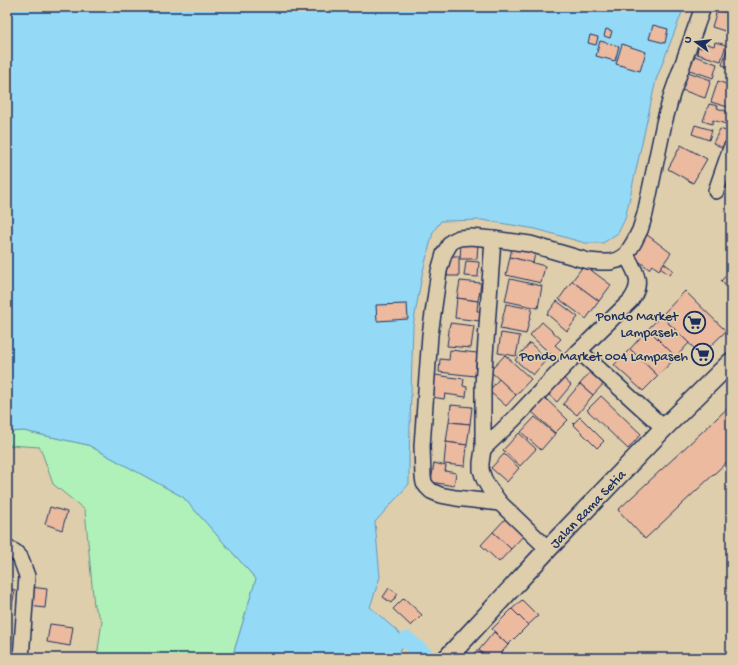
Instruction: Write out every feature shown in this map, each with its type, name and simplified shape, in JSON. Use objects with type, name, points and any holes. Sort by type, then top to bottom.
[{"type":"street","points":[[500,503],[440,495],[431,491],[424,483],[422,446],[430,335],[439,271],[444,254],[451,242],[459,238],[470,237],[530,244],[588,261],[610,262],[618,260],[626,255],[640,230],[645,214],[664,124],[672,94],[703,7]]},
{"type":"street","points":[[716,191],[731,148]]},
{"type":"street","points":[[493,239],[483,385],[483,450],[481,470],[489,488],[500,503],[548,549]]},
{"type":"street","points":[[483,450],[634,296],[638,278],[626,255]]},
{"type":"street","points":[[579,351],[664,428]]},
{"type":"street","name":"Jalan Rama Setia","points":[[447,658],[548,549],[664,428],[731,362]]},
{"type":"street","points":[[7,548],[15,552],[20,557],[26,576],[20,658]]},
{"type":"green space","points":[[24,431],[88,445],[183,497],[256,579],[232,658],[97,658],[102,621],[94,606],[85,510],[53,484],[40,447],[7,445],[7,432]]},
{"type":"water","points":[[7,7],[684,7],[656,80],[625,219],[618,233],[603,243],[585,243],[536,229],[482,220],[441,221],[433,232],[422,275],[413,326],[409,484],[375,522],[380,577],[370,607],[407,640],[395,658],[232,658],[256,579],[183,497],[88,445],[24,431],[7,432]]},
{"type":"building","points":[[717,10],[731,14],[731,33],[712,27]]},
{"type":"building","points":[[653,25],[668,29],[665,43],[649,39]]},
{"type":"building","points":[[606,29],[612,31],[610,38],[604,36]]},
{"type":"building","points":[[590,35],[598,37],[596,45],[588,43]]},
{"type":"building","points":[[600,41],[619,46],[615,61],[596,56]]},
{"type":"building","points":[[715,42],[726,45],[721,61],[697,54],[698,47],[702,48],[704,43],[714,46]]},
{"type":"building","points":[[622,44],[646,52],[640,71],[616,64]]},
{"type":"building","points":[[728,47],[731,48],[731,68],[722,65]]},
{"type":"building","points":[[692,55],[717,64],[713,78],[687,69]]},
{"type":"building","points":[[685,71],[711,80],[705,98],[679,89]]},
{"type":"building","points":[[718,81],[731,86],[731,108],[711,102]]},
{"type":"building","points":[[709,104],[718,106],[717,108],[731,113],[729,125],[713,120],[712,124],[703,121]]},
{"type":"building","points":[[695,125],[712,130],[709,140],[692,134]]},
{"type":"building","points":[[720,129],[729,132],[723,148],[713,143]]},
{"type":"building","points":[[681,145],[707,159],[693,183],[668,169]]},
{"type":"building","points":[[646,234],[671,253],[659,270],[652,265],[649,269],[631,255]]},
{"type":"building","points":[[461,243],[478,244],[477,259],[460,259]]},
{"type":"building","points":[[513,243],[536,249],[533,263],[510,257]]},
{"type":"building","points":[[446,256],[459,256],[459,276],[447,276]]},
{"type":"building","points":[[510,257],[545,266],[541,283],[506,275]]},
{"type":"building","points":[[466,261],[479,262],[478,277],[464,276]]},
{"type":"building","points":[[664,263],[673,270],[670,275],[660,268]]},
{"type":"building","points":[[584,265],[611,285],[599,301],[572,281]]},
{"type":"building","points":[[731,270],[731,283],[727,287],[721,281]]},
{"type":"building","points":[[510,279],[542,286],[538,308],[505,301]]},
{"type":"building","points":[[460,281],[481,283],[478,301],[457,298]]},
{"type":"building","points":[[572,281],[599,301],[586,319],[559,299]]},
{"type":"building","name":"Pondo Market Lampaseh","points":[[685,291],[726,331],[701,355],[661,316]]},
{"type":"building","points":[[457,298],[478,301],[477,311],[481,311],[480,321],[455,318]]},
{"type":"building","points":[[557,301],[578,317],[567,331],[547,314]]},
{"type":"building","points":[[407,304],[408,319],[377,321],[376,305]]},
{"type":"building","points":[[506,304],[532,309],[526,334],[500,329]]},
{"type":"building","points":[[661,316],[689,343],[676,357],[648,329]]},
{"type":"building","points":[[542,322],[561,339],[555,345],[564,353],[557,360],[530,335]]},
{"type":"building","points":[[450,323],[474,326],[471,348],[447,346]]},
{"type":"building","points":[[648,329],[676,357],[658,376],[630,349]]},
{"type":"building","points":[[501,333],[520,336],[516,356],[498,353]]},
{"type":"building","points":[[530,343],[547,359],[533,375],[515,360]]},
{"type":"building","points":[[630,349],[658,376],[643,391],[614,365]]},
{"type":"building","points":[[450,350],[477,353],[475,376],[439,372],[440,359],[449,360]]},
{"type":"building","points":[[505,355],[531,379],[516,395],[490,371]]},
{"type":"building","points":[[592,370],[606,381],[593,395],[580,384]]},
{"type":"building","points":[[435,375],[464,379],[463,386],[467,387],[466,397],[445,394],[444,399],[432,397]]},
{"type":"building","points":[[561,376],[571,385],[557,402],[547,393]]},
{"type":"building","points":[[499,379],[516,395],[506,406],[489,391]]},
{"type":"building","points":[[580,384],[593,395],[577,415],[563,404]]},
{"type":"building","points":[[543,396],[568,420],[555,433],[530,410]]},
{"type":"building","points":[[601,396],[641,434],[628,449],[587,410]]},
{"type":"building","points":[[451,405],[472,407],[470,424],[449,422]]},
{"type":"building","points":[[731,405],[731,458],[645,539],[618,510]]},
{"type":"building","points":[[535,417],[555,434],[541,450],[521,432]]},
{"type":"building","points":[[580,417],[604,441],[597,448],[573,424]]},
{"type":"building","points":[[449,422],[470,424],[467,445],[446,442]]},
{"type":"building","points":[[519,433],[536,449],[520,466],[503,450]]},
{"type":"building","points":[[446,442],[467,445],[465,466],[444,464]]},
{"type":"building","points":[[504,454],[519,468],[507,482],[491,468]]},
{"type":"building","points":[[434,463],[446,466],[445,471],[456,473],[454,486],[431,482]]},
{"type":"building","points":[[50,507],[67,512],[62,530],[45,524]]},
{"type":"building","points":[[507,517],[525,534],[511,549],[493,532]]},
{"type":"building","points":[[493,532],[511,549],[499,562],[481,545]]},
{"type":"building","points":[[31,587],[47,589],[45,608],[29,606]]},
{"type":"building","points":[[7,588],[15,590],[11,610],[7,609]]},
{"type":"building","points":[[389,588],[398,594],[391,603],[383,597]]},
{"type":"building","points":[[404,598],[422,615],[411,626],[393,609]]},
{"type":"building","points":[[522,600],[538,616],[528,625],[512,609]]},
{"type":"building","points":[[512,609],[528,625],[508,645],[492,629]]},
{"type":"building","points":[[50,624],[73,627],[70,646],[47,642]]},
{"type":"building","points":[[494,632],[508,645],[497,658],[488,658],[479,650]]},
{"type":"building","points":[[477,650],[486,658],[470,658]]},
{"type":"waterway","points":[[407,640],[428,658]]},
{"type":"place","name":"Pondo Market Lampaseh","points":[[694,323]]},
{"type":"place","name":"Pondo Market 004 Lampaseh","points":[[703,355]]}]
